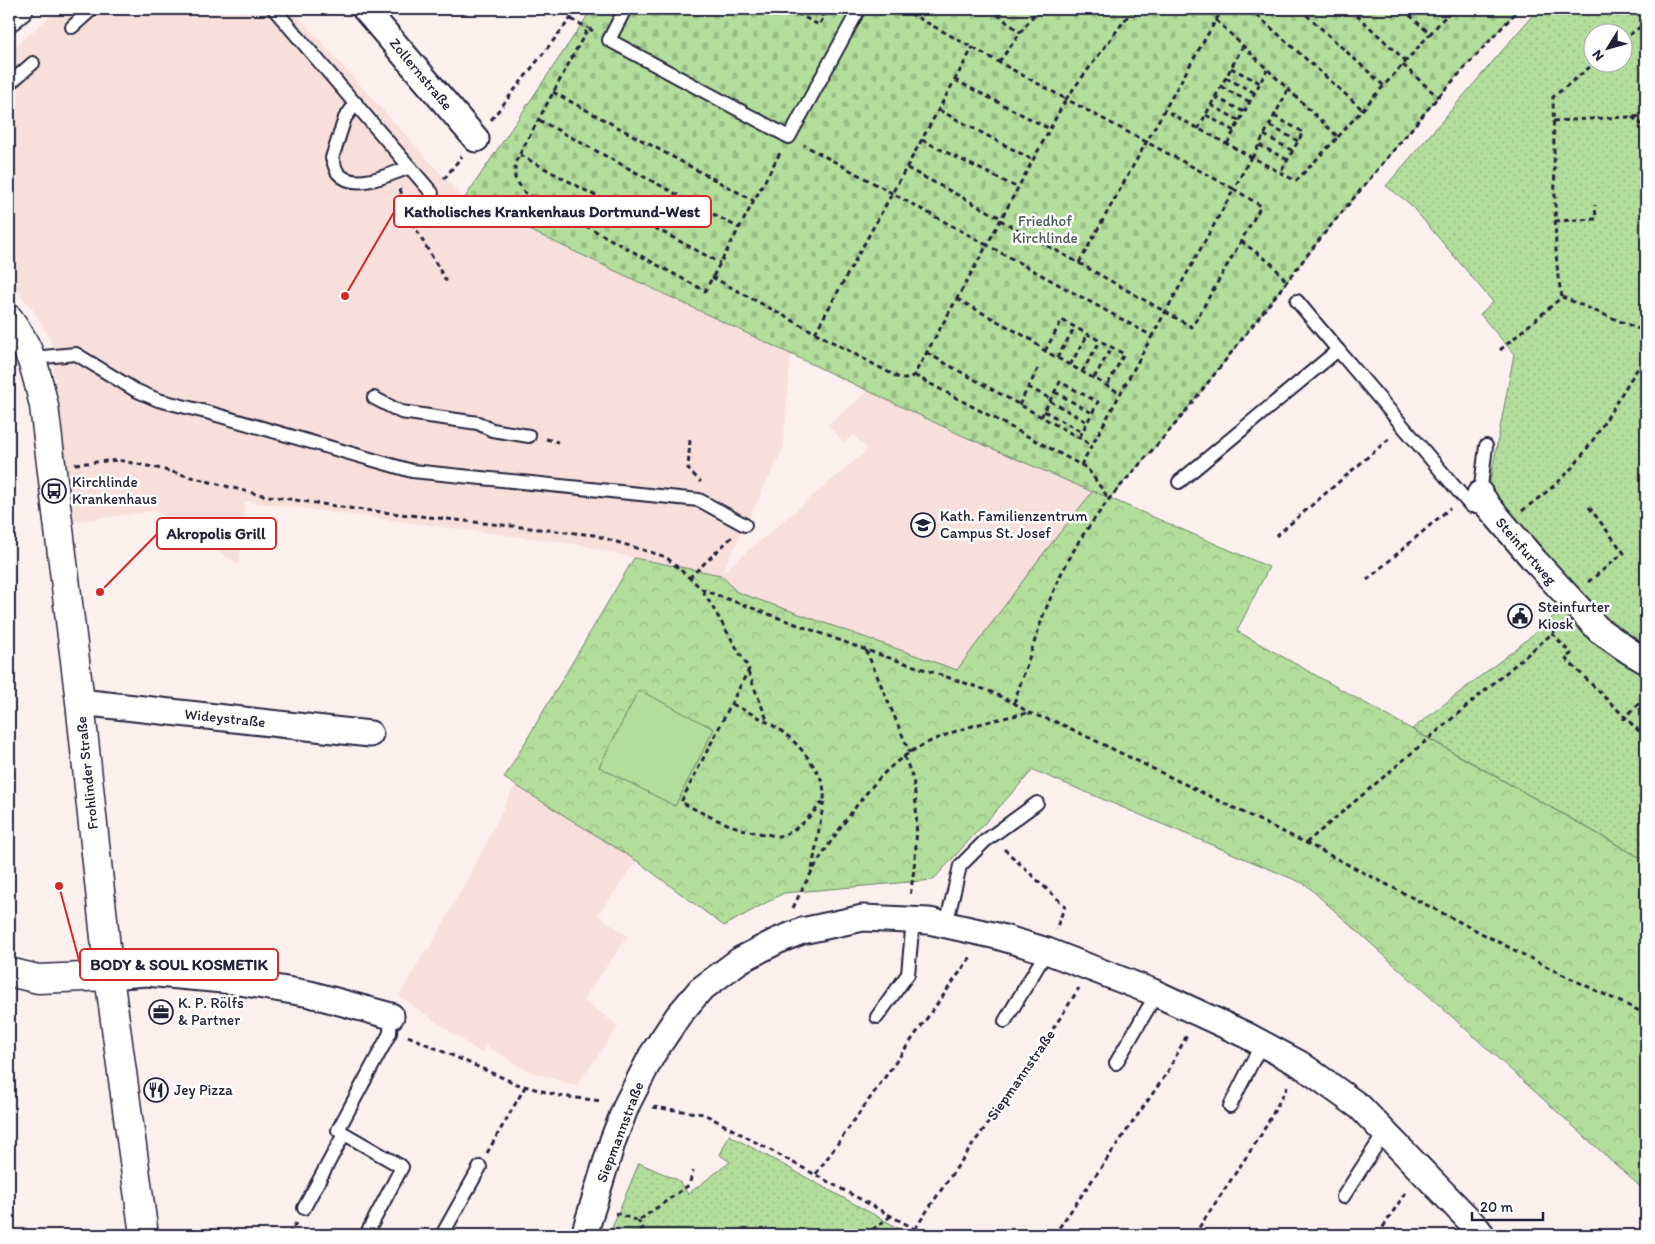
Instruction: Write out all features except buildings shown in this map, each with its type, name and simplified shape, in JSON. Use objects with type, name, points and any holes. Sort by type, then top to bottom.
[{"type":"main road","name":"Frohlinder Straße","points":[[9,319],[22,337],[32,358],[44,406],[80,702],[109,976],[144,1235]]},
{"type":"main road","points":[[9,972],[38,979],[109,976]]},
{"type":"street","points":[[9,18],[20,9]]},
{"type":"street","name":"Zollernstraße","points":[[365,9],[476,139]]},
{"type":"street","name":"Steinfurtweg","points":[[1477,499],[1599,630],[1629,651],[1646,660]]},
{"type":"street","name":"Wideystraße","points":[[80,702],[370,734]]},
{"type":"street","name":"Siepmannstraße","points":[[584,1235],[613,1140],[627,1104],[652,1055],[678,1016],[700,990],[740,960],[777,941],[802,931],[863,918],[929,921],[946,924],[987,933],[1047,951],[1157,993],[1262,1043],[1300,1064],[1360,1107],[1482,1235]]},
{"type":"street","points":[[109,976],[146,973],[234,981],[310,994],[391,1016]]},
{"type":"lane","points":[[72,27],[92,9]]},
{"type":"lane","points":[[274,9],[432,194]]},
{"type":"lane","points":[[625,9],[609,40],[789,137],[859,9]]},
{"type":"lane","points":[[9,84],[33,63]]},
{"type":"lane","points":[[356,103],[345,118],[332,158],[338,173],[351,182],[373,180],[410,167]]},
{"type":"lane","points":[[1297,301],[1404,427],[1477,499]]},
{"type":"lane","points":[[1179,482],[1338,350]]},
{"type":"lane","points":[[32,358],[76,354],[135,390],[158,400],[412,471],[699,500],[745,525]]},
{"type":"lane","points":[[374,398],[401,412],[478,423],[492,430],[529,436]]},
{"type":"lane","points":[[1477,499],[1486,446]]},
{"type":"lane","points":[[946,924],[960,866],[991,837],[1037,803]]},
{"type":"lane","points":[[877,1017],[908,974],[913,920]]},
{"type":"lane","points":[[1005,1021],[1047,951]]},
{"type":"lane","points":[[1116,1063],[1157,993]]},
{"type":"lane","points":[[366,1235],[402,1167],[338,1130],[390,1034],[391,1016]]},
{"type":"lane","points":[[1230,1106],[1262,1043]]},
{"type":"lane","points":[[1343,1197],[1384,1132]]},
{"type":"lane","points":[[304,1208],[344,1134]]},
{"type":"lane","points":[[442,1235],[480,1167]]},
{"type":"path","points":[[432,194],[578,9]]},
{"type":"path","points":[[775,9],[781,12],[783,9]]},
{"type":"path","points":[[789,9],[819,25],[829,9]]},
{"type":"path","points":[[810,9],[824,16]]},
{"type":"path","points":[[902,9],[1234,189],[1261,206],[1192,327],[907,168]]},
{"type":"path","points":[[990,9],[1020,32]]},
{"type":"path","points":[[998,62],[1038,9]]},
{"type":"path","points":[[712,278],[901,379],[908,379],[914,376],[1066,99],[1133,9]]},
{"type":"path","points":[[1079,263],[1164,110],[1223,9]]},
{"type":"path","points":[[1250,9],[1363,110]]},
{"type":"path","points":[[1300,9],[1384,86]]},
{"type":"path","points":[[1350,9],[1406,61]]},
{"type":"path","points":[[1403,9],[1430,34]]},
{"type":"path","points":[[1164,110],[1296,181],[1363,110],[1452,9]]},
{"type":"path","points":[[1014,703],[1043,616],[1060,576],[1080,539],[1109,499],[1178,421],[1286,282],[1438,96],[1519,9]]},
{"type":"path","points":[[571,19],[609,40]]},
{"type":"path","points":[[1216,20],[1338,137]]},
{"type":"path","points":[[1632,33],[1646,23]]},
{"type":"path","points":[[588,28],[515,163],[515,178],[524,192],[705,290],[789,137],[1152,336]]},
{"type":"path","points":[[1198,129],[1243,46]]},
{"type":"path","points":[[815,333],[972,48]]},
{"type":"path","points":[[1403,65],[1438,96]]},
{"type":"path","points":[[1231,68],[1260,83]]},
{"type":"path","points":[[1227,144],[1267,70]]},
{"type":"path","points":[[1562,297],[1558,277],[1553,97],[1584,72]]},
{"type":"path","points":[[1226,78],[1254,93]]},
{"type":"path","points":[[955,80],[1050,129]]},
{"type":"path","points":[[1221,87],[1250,102]]},
{"type":"path","points":[[1081,465],[1270,126],[1288,90]]},
{"type":"path","points":[[553,92],[754,201]]},
{"type":"path","points":[[1216,97],[1244,112]]},
{"type":"path","points":[[1211,105],[1240,121]]},
{"type":"path","points":[[939,110],[1033,160]]},
{"type":"path","points":[[1206,115],[1234,131]]},
{"type":"path","points":[[1274,116],[1303,132],[1281,172]]},
{"type":"path","points":[[1553,121],[1646,116]]},
{"type":"path","points":[[1631,117],[1646,124]]},
{"type":"path","points":[[539,120],[738,228]]},
{"type":"path","points":[[1270,126],[1298,141]]},
{"type":"path","points":[[1264,135],[1293,151]]},
{"type":"path","points":[[922,140],[1018,188]]},
{"type":"path","points":[[1259,145],[1288,160]]},
{"type":"path","points":[[520,155],[720,263]]},
{"type":"path","points":[[395,172],[410,219],[448,284]]},
{"type":"path","points":[[1556,220],[1596,219],[1595,205]]},
{"type":"path","points":[[1241,241],[1272,264],[1286,282]]},
{"type":"path","points":[[1562,297],[1646,332]]},
{"type":"path","points":[[1500,350],[1562,297]]},
{"type":"path","points":[[957,299],[1030,339],[1045,351],[1120,393]]},
{"type":"path","points":[[1045,351],[1062,320],[1112,347],[1124,354],[1107,386]]},
{"type":"path","points":[[1058,358],[1075,327]]},
{"type":"path","points":[[1070,365],[1088,334]]},
{"type":"path","points":[[1082,372],[1100,341]]},
{"type":"path","points":[[1094,378],[1112,347]]},
{"type":"path","points":[[926,353],[1092,446]]},
{"type":"path","points":[[1504,526],[1569,471],[1590,443],[1631,377],[1646,357]]},
{"type":"path","points":[[1019,404],[1038,369]]},
{"type":"path","points":[[914,376],[1087,468],[1109,499]]},
{"type":"path","points":[[1041,417],[1060,382],[1098,402],[1079,438]]},
{"type":"path","points":[[1028,387],[1087,422]]},
{"type":"path","points":[[1055,392],[1092,413]]},
{"type":"path","points":[[1044,411],[1082,432]]},
{"type":"path","points":[[1276,536],[1404,427]]},
{"type":"path","points":[[690,440],[688,469],[706,486]]},
{"type":"path","points":[[68,465],[118,460],[157,468],[256,494],[337,507],[594,535],[666,557],[703,590],[750,669],[679,801],[713,819],[746,831],[779,836],[796,828],[811,816],[824,800]]},
{"type":"path","points":[[1367,580],[1477,499]]},
{"type":"path","points":[[1306,843],[1552,633],[1574,604],[1624,553],[1588,507]]},
{"type":"path","points":[[689,578],[745,525]]},
{"type":"path","points":[[1622,550],[1626,546]]},
{"type":"path","points":[[703,590],[866,650],[989,692],[1014,703],[1029,713],[1059,723],[1306,843],[1557,972],[1646,1014]]},
{"type":"path","points":[[1552,633],[1570,654],[1565,658],[1624,719],[1646,738]]},
{"type":"path","points":[[866,650],[910,752]]},
{"type":"path","points":[[748,672],[769,722]]},
{"type":"path","points":[[1624,719],[1646,696]]},
{"type":"path","points":[[732,704],[769,722],[786,734],[804,751],[820,774],[824,789],[824,800],[812,870]]},
{"type":"path","points":[[777,941],[812,870],[876,781],[904,756],[926,744],[959,731],[1013,715],[1029,713]]},
{"type":"path","points":[[904,756],[914,785],[916,819],[914,874]]},
{"type":"path","points":[[991,837],[1065,906],[1047,951]]},
{"type":"path","points":[[816,1174],[987,933]]},
{"type":"path","name":"Siepmannstraße","points":[[915,1229],[972,1144],[1050,1034],[1091,968]]},
{"type":"path","points":[[1054,1235],[1167,1073],[1199,1012]]},
{"type":"path","points":[[391,1016],[398,1031],[525,1086],[560,1096],[704,1114],[926,1235]]},
{"type":"path","points":[[1194,1235],[1261,1135],[1300,1064]]},
{"type":"path","points":[[480,1167],[525,1086]]},
{"type":"path","points":[[1378,1235],[1421,1169]]},
{"type":"path","points":[[638,1221],[688,1185],[693,1171]]},
{"type":"path","points":[[593,1205],[638,1221],[643,1228],[632,1235]]},
{"type":"path","points":[[865,1235],[891,1216]]},
{"type":"shaded area","points":[[59,9],[291,9],[464,199],[791,354],[783,449],[722,573],[867,450],[854,435],[844,443],[828,425],[868,391],[1093,491],[1039,559],[957,670],[736,592],[721,575],[634,558],[582,545],[245,501],[239,565],[155,511],[70,522],[51,341],[34,311],[9,282],[9,52]]},
{"type":"shaded area","points":[[515,785],[637,861],[598,915],[628,936],[583,1000],[619,1026],[576,1086],[528,1071],[486,1046],[481,1053],[399,996],[426,949],[429,950]]},
{"type":"green space","name":"Friedhof Kirchlinde","points":[[592,9],[1518,9],[1438,97],[1323,235],[1178,421],[1109,499],[961,435],[464,199]]},
{"type":"green space","points":[[1538,9],[1646,9],[1646,861],[1412,729],[1517,648],[1581,593],[1526,532],[1489,487],[1514,354],[1480,314],[1493,302],[1409,203],[1386,186]]},
{"type":"green space","points":[[1093,491],[1269,567],[1237,631],[1646,861],[1646,1192],[1305,884],[1033,770],[933,880],[784,893],[724,926],[637,861],[504,778],[634,558],[721,575],[737,592],[957,670],[1039,559]]},
{"type":"green space","points":[[639,690],[714,729],[675,806],[599,767]]},
{"type":"green space","points":[[729,1135],[911,1235],[609,1235],[639,1163],[678,1180],[688,1194],[730,1162],[720,1155]]},
{"type":"place","name":"Katholisches Krankenhaus Dortmund-West","points":[[345,296]]},
{"type":"place","name":"Kirchlinde Krankenhaus","points":[[54,491]]},
{"type":"place","name":"Kath. Familienzentrum Campus St. Josef","points":[[923,525]]},
{"type":"place","name":"Akropolis Grill","points":[[100,592]]},
{"type":"place","name":"Steinfurter Kiosk","points":[[1520,616]]},
{"type":"place","name":"BODY & SOUL KOSMETIK","points":[[59,886]]},
{"type":"place","name":"K. P. Rölfs & Partner","points":[[161,1012]]},
{"type":"place","name":"Jey Pizza","points":[[156,1090]]}]
